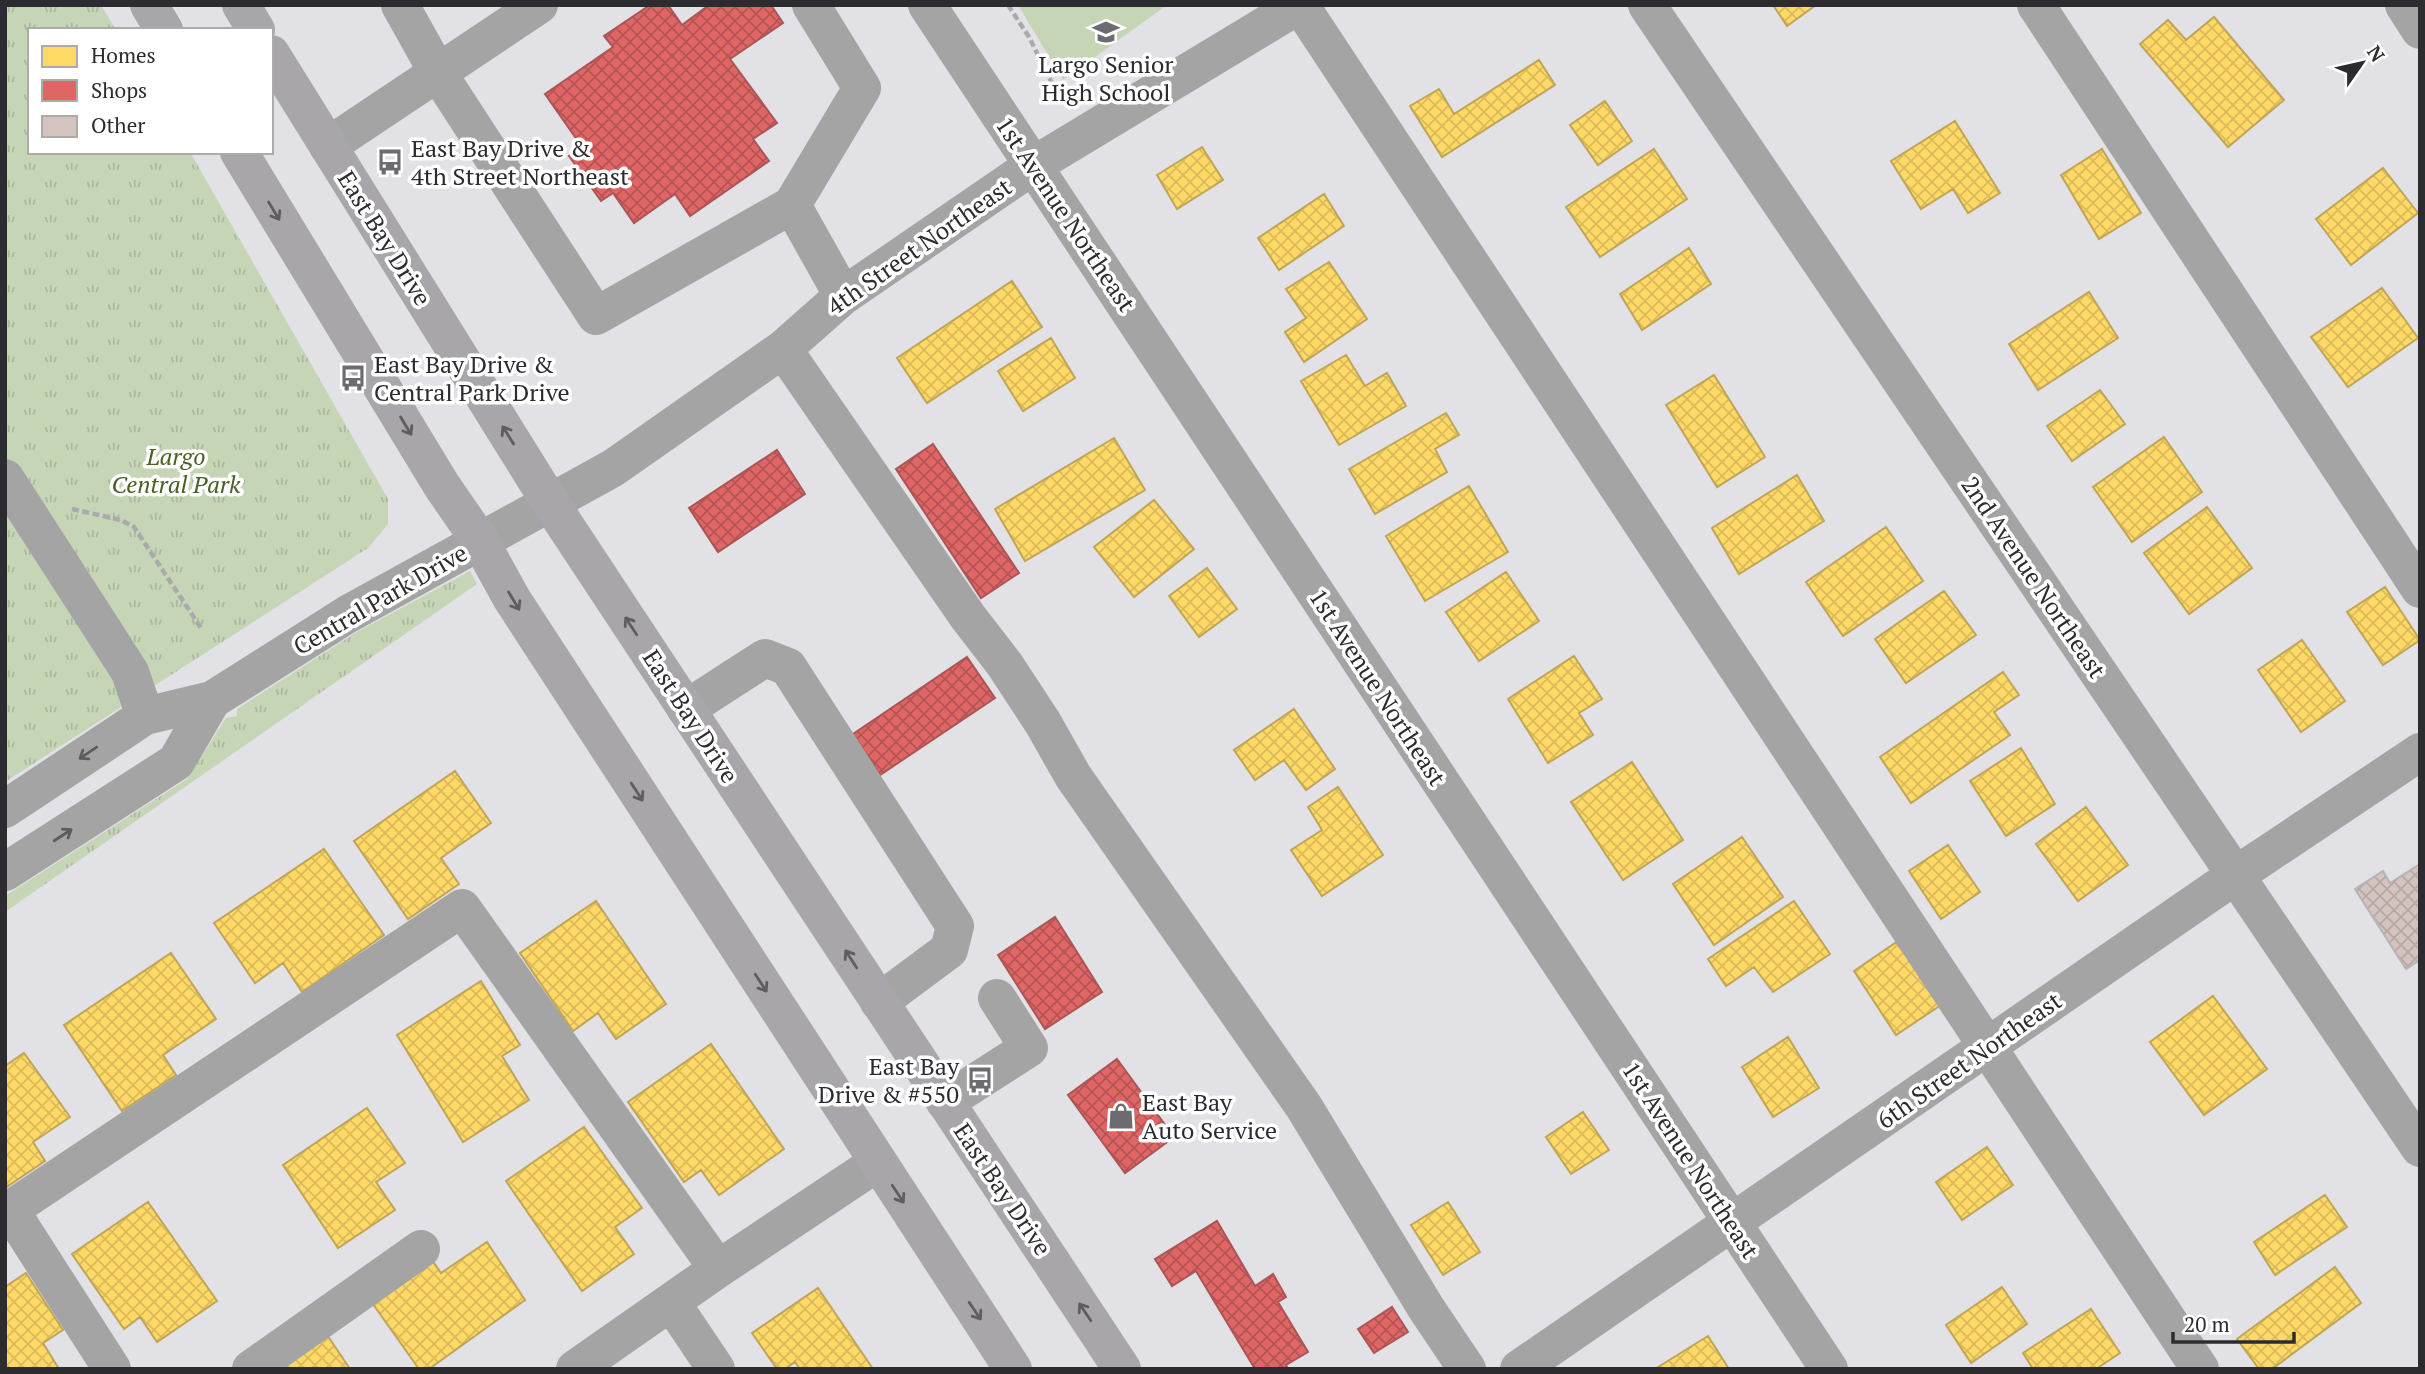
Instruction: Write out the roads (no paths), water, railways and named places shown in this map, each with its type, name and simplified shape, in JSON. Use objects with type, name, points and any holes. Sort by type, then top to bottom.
[{"type":"main road","points":[[149,5],[163,28]]},
{"type":"main road","points":[[241,5],[255,28]]},
{"type":"main road","name":"East Bay Drive","points":[[273,57],[551,504],[1122,1369]]},
{"type":"main road","points":[[240,154],[442,486],[480,541],[519,610],[1013,1369]]},
{"type":"street","points":[[400,5],[438,73],[596,316],[792,205],[862,88],[811,5]]},
{"type":"street","points":[[328,146],[539,5]]},
{"type":"street","name":"1st Avenue Northeast","points":[[927,5],[1829,1369]]},
{"type":"street","points":[[1300,5],[2200,1369]]},
{"type":"street","name":"4th Street Northeast","points":[[551,504],[612,468],[783,349],[843,296],[1034,165],[1300,5]]},
{"type":"street","name":"2nd Avenue Northeast","points":[[1647,5],[2420,1148]]},
{"type":"street","points":[[2036,5],[2420,589]]},
{"type":"street","points":[[2404,5],[2420,30]]},
{"type":"street","points":[[792,205],[843,296]]},
{"type":"street","points":[[783,349],[968,617],[1005,665],[1043,723],[1073,776],[1304,1107],[1426,1308],[1467,1369]]},
{"type":"street","points":[[12,490],[130,672],[145,716]]},
{"type":"street","name":"Central Park Drive","points":[[5,809],[145,716],[212,700],[348,614],[551,504]]},
{"type":"street","points":[[686,709],[765,658],[788,667],[955,926],[948,950],[879,1002]]},
{"type":"street","name":"Central Park Drive","points":[[5,872],[176,762],[212,700]]},
{"type":"street","name":"6th Street Northeast","points":[[1519,1369],[2236,875],[2420,752]]},
{"type":"street","points":[[112,1369],[8,1211],[462,908],[718,1269]]},
{"type":"street","points":[[945,1102],[1029,1048],[997,998]]},
{"type":"street","points":[[575,1369],[877,1163]]},
{"type":"street","points":[[251,1369],[421,1249]]},
{"type":"street","points":[[671,1302],[716,1369]]},
{"type":"place","name":"Largo Senior High School","points":[[1106,32]]},
{"type":"place","name":"East Bay Drive & 4th Street Northeast","points":[[390,162]]},
{"type":"place","name":"East Bay Drive & Central Park Drive","points":[[353,378]]},
{"type":"place","name":"East Bay Drive & #550","points":[[980,1080]]},
{"type":"place","name":"East Bay Auto Service","points":[[1121,1116]]},
{"type":"park label","name":"Largo Central Park","points":[[176,470]]}]
